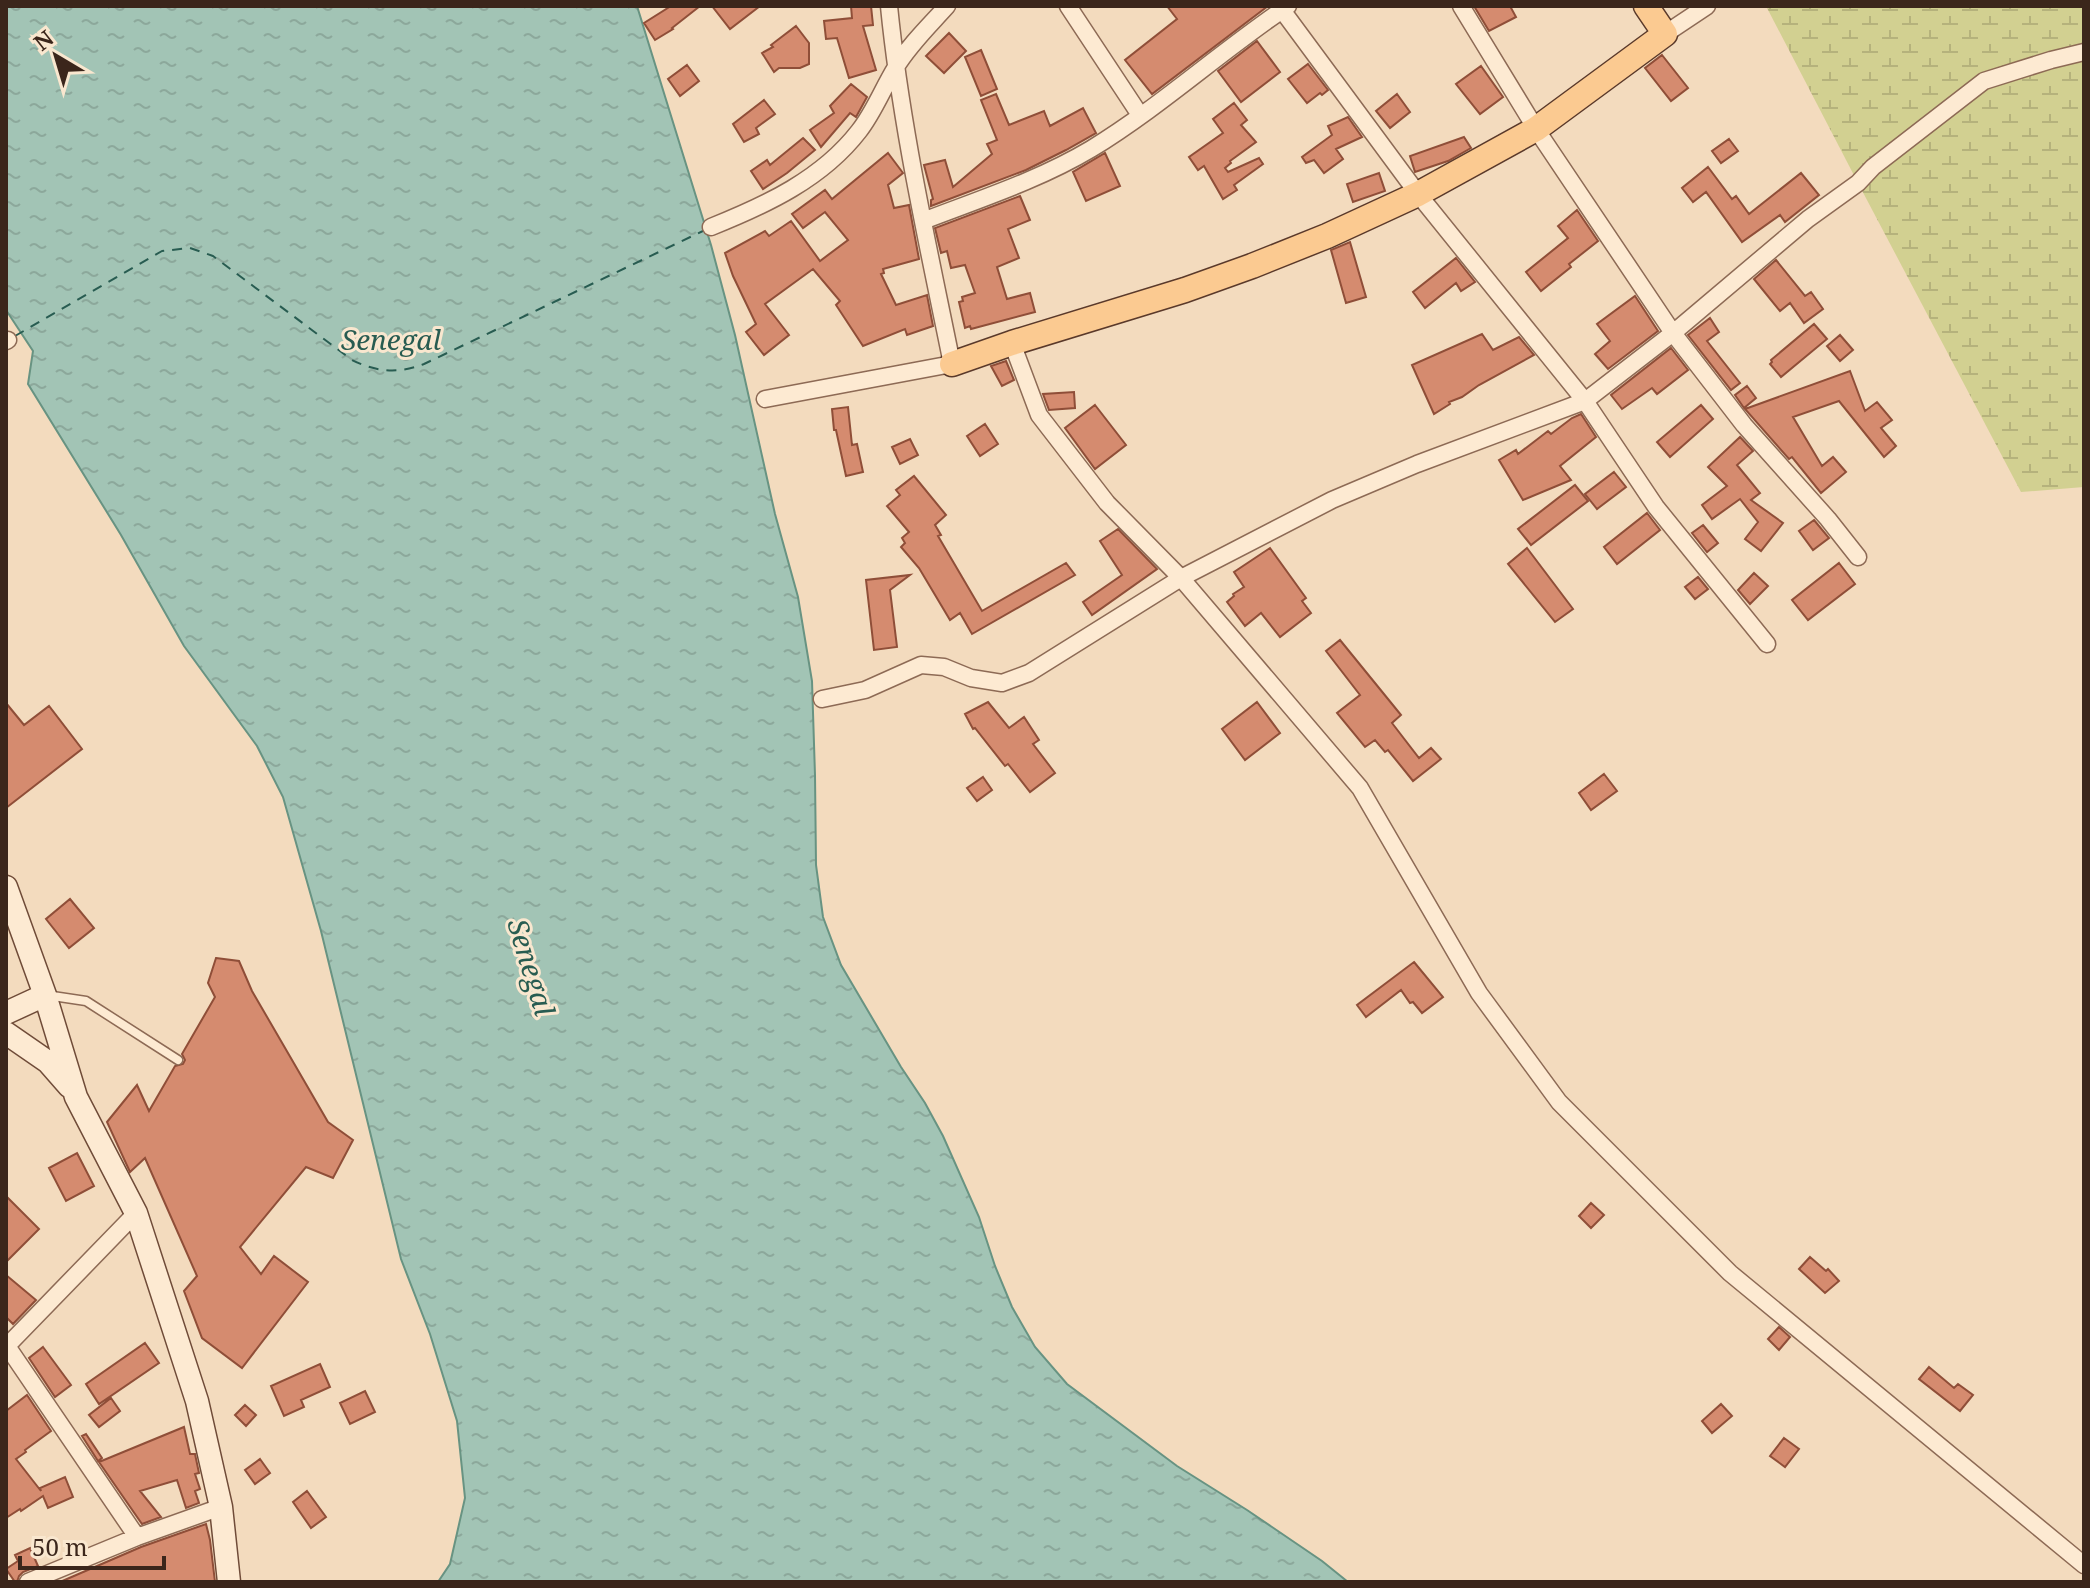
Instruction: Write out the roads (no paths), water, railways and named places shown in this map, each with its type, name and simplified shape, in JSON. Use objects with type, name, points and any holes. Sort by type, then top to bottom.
[{"type":"main road","points":[[952,364],[1252,266],[1418,194],[1536,129],[1665,34],[1646,6]]},
{"type":"street","points":[[765,399],[952,364],[895,67],[889,6]]},
{"type":"street","points":[[711,227],[752,211],[805,182],[839,154],[861,129],[895,67],[947,6]]},
{"type":"street","points":[[1068,6],[1140,115]]},
{"type":"street","points":[[1461,6],[1536,129],[1673,333],[1744,425],[1858,557]]},
{"type":"street","points":[[1665,34],[1707,6]]},
{"type":"street","points":[[923,221],[1054,169],[1092,148],[1283,7],[1418,194],[1585,401],[1656,507],[1767,644]]},
{"type":"street","points":[[822,699],[865,690],[921,665],[944,667],[971,678],[1002,683],[1029,673],[1181,578],[1332,500],[1417,464],[1585,401],[1673,333],[1808,219],[1858,183],[1873,167],[1984,81],[2084,52]]},
{"type":"street","points":[[1012,343],[1039,415],[1107,503],[1181,578],[1360,788],[1479,993],[1559,1102],[1730,1273],[2084,1565]]},
{"type":"street","points":[[6,887],[45,995],[76,1097]]},
{"type":"street","points":[[6,1013],[45,995]]},
{"type":"street","points":[[6,1033],[48,1062],[76,1097],[136,1213],[197,1401],[221,1507],[229,1582]]},
{"type":"street","points":[[136,1213],[7,1346],[137,1537]]},
{"type":"street","points":[[28,1582],[137,1537],[221,1507]]},
{"type":"lane","points":[[45,995],[86,1001],[178,1060]]},
{"type":"water","name":"Senegal","points":[[6,6],[637,6],[711,245],[735,335],[775,514],[798,597],[812,681],[816,865],[823,917],[841,965],[943,1136],[979,1217],[1012,1307],[1035,1347],[1067,1384],[1177,1466],[1247,1510],[1348,1582],[438,1582],[450,1564],[465,1498],[457,1421],[430,1334],[401,1259],[321,931],[283,797],[257,746],[184,646],[121,535],[28,384],[33,351],[6,310]]}]
